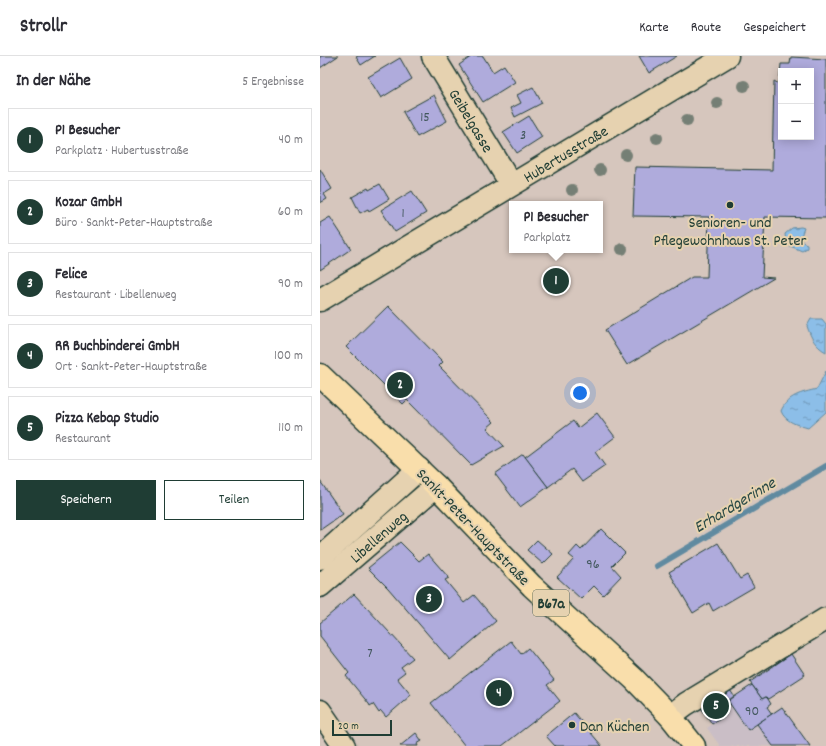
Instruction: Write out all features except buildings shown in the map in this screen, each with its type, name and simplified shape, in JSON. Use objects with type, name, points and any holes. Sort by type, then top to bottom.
[{"type":"main road","name":"Sankt-Peter-Hauptstraße","points":[[320,375],[419,469],[532,586],[634,679],[670,716],[694,746]]},
{"type":"street","name":"Geibelgasse","points":[[433,56],[511,184]]},
{"type":"street","name":"Hubertusstraße","points":[[320,300],[511,184],[727,56]]},
{"type":"street","points":[[320,558],[419,469]]},
{"type":"street","name":"Libellenweg","points":[[320,586],[436,486]]},
{"type":"street","points":[[670,716],[686,704],[826,619]]},
{"type":"street","points":[[321,715],[344,746]]},
{"type":"shaded area","points":[[730,704],[748,730],[782,707],[810,746],[720,746],[707,728],[725,715],[721,709]]},
{"type":"water","points":[[792,228],[804,228],[801,236],[802,242],[807,244],[807,248],[802,251],[790,246],[786,242],[785,234]]},
{"type":"water","points":[[811,319],[822,319],[826,324],[826,352],[816,344],[810,334],[807,326]]},
{"type":"water","points":[[826,371],[826,412],[808,428],[800,426],[786,418],[781,411],[787,401],[806,392],[817,389]]},
{"type":"waterway","name":"Erhardgerinne","points":[[657,566],[826,466]]},
{"type":"place","name":"Senioren- und Pflegewohnhaus St. Peter","points":[[730,205]]},
{"type":"place","name":"P1 Besucher","points":[[556,281]]},
{"type":"place","name":"Kozar GmbH","points":[[400,385]]},
{"type":"place","name":"Felice","points":[[429,599]]},
{"type":"place","name":"RR Buchbinderei GmbH","points":[[499,693]]},
{"type":"place","name":"Pizza Kebap Studio","points":[[716,706]]},
{"type":"place","name":"Dan Küchen","points":[[572,725]]}]
